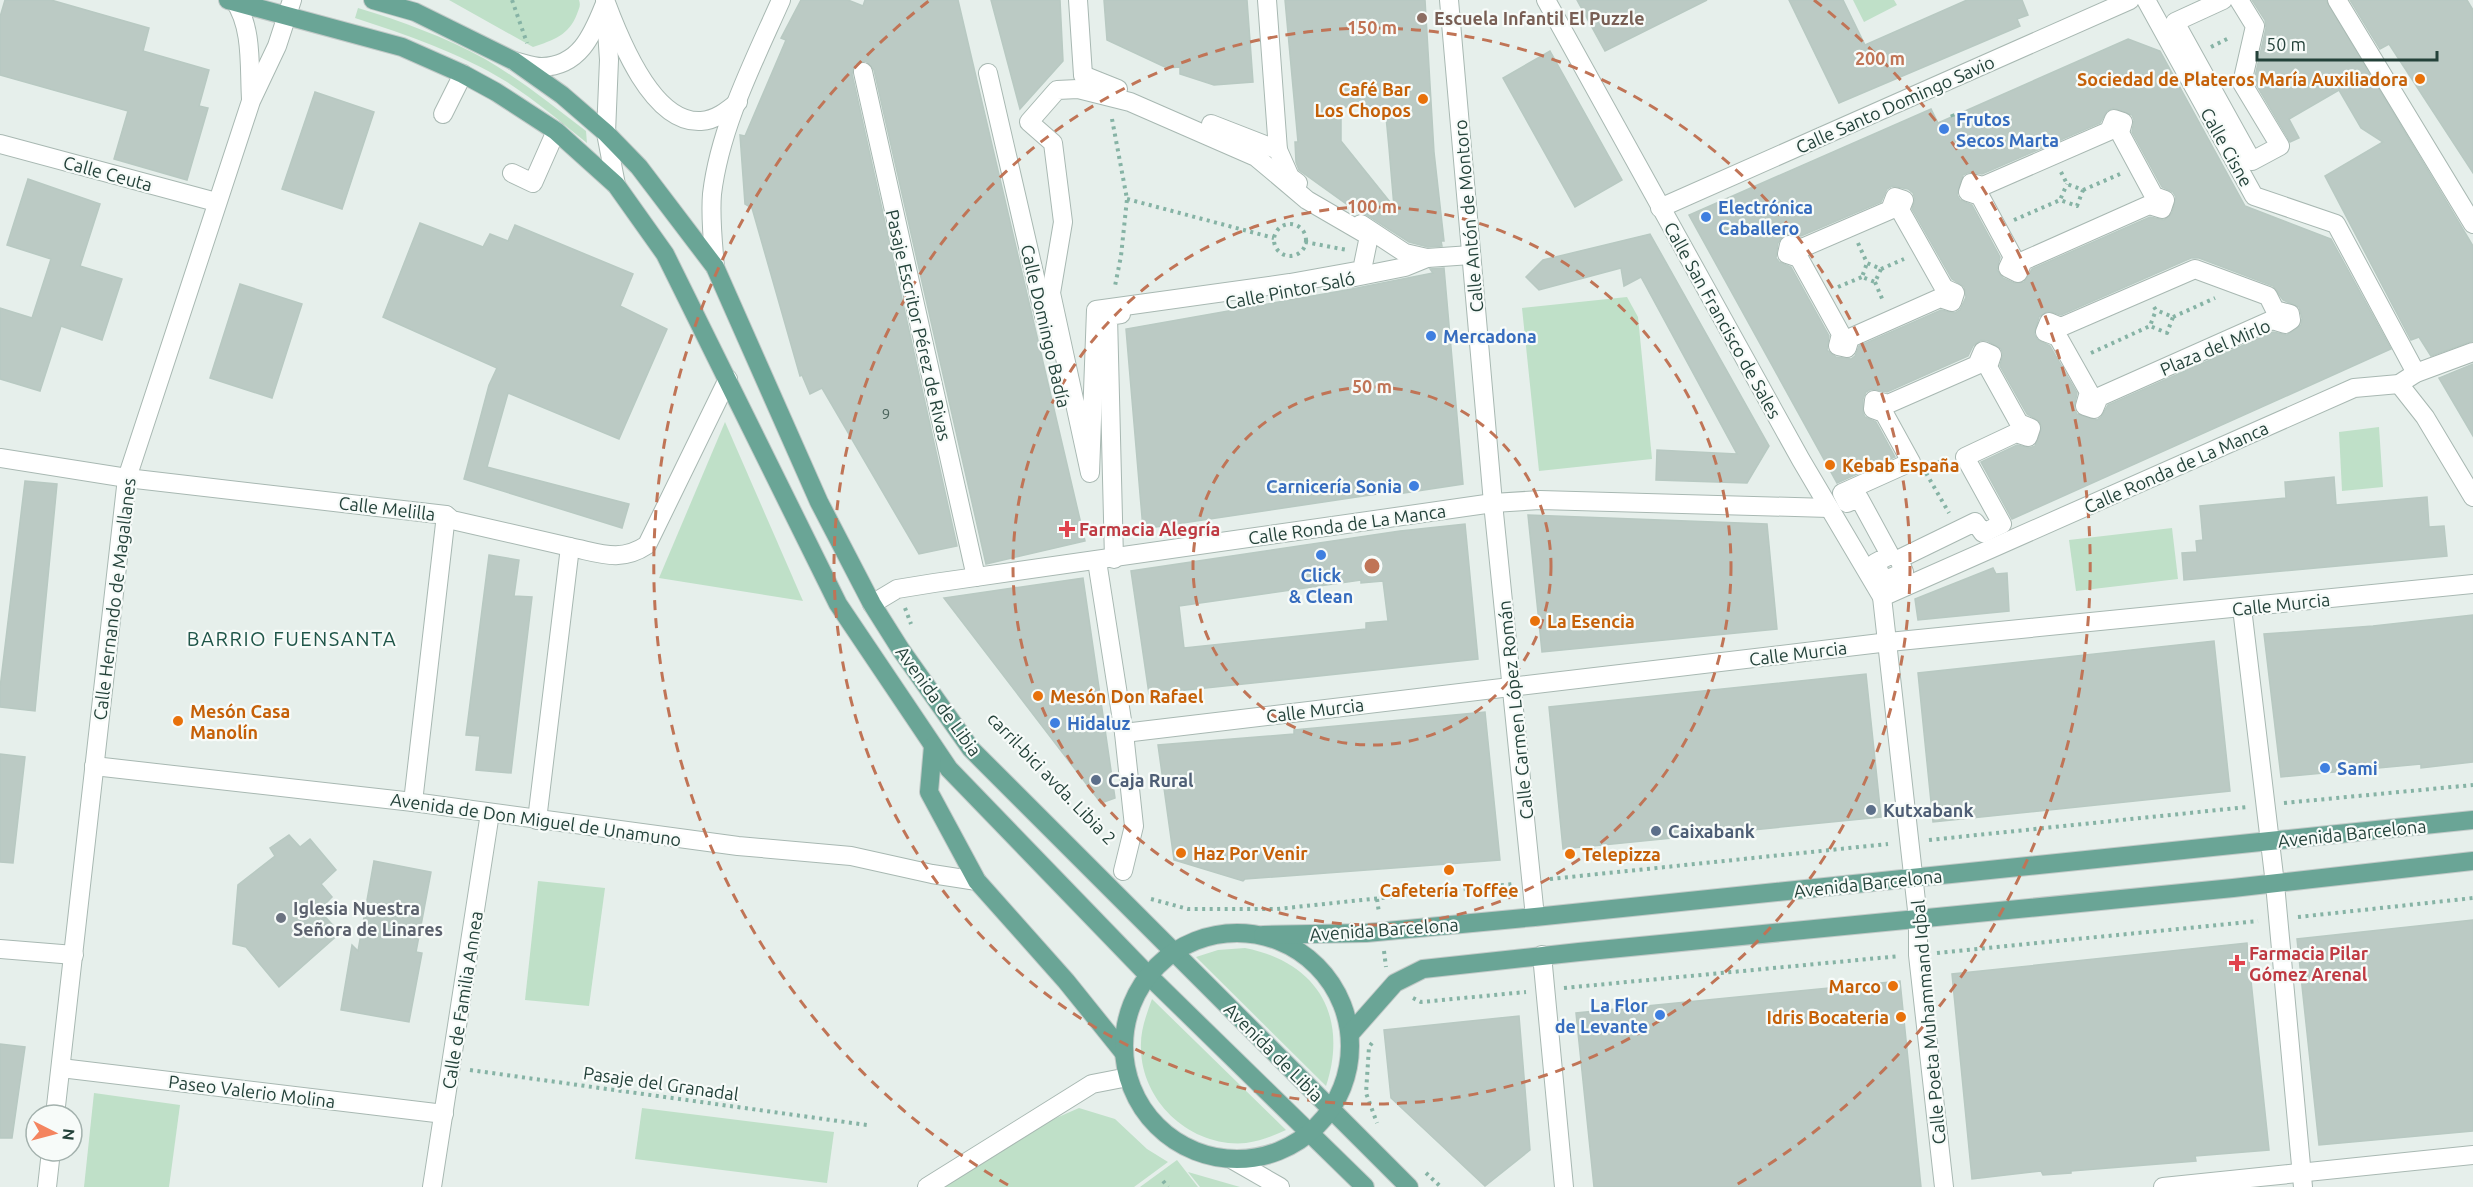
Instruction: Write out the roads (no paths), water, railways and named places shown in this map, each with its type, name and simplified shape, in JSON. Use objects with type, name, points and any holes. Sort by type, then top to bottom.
[{"type":"main road","name":"Avenida de Libia","points":[[373,0],[415,12],[514,61],[562,95],[606,133],[639,167],[715,267],[819,502],[872,604],[901,650],[971,748],[1132,913],[1409,1187]]},
{"type":"main road","name":"Avenida de Libia","points":[[233,1],[290,9],[346,30],[402,47],[463,74],[496,92],[556,131],[616,185],[665,254],[838,603],[949,769],[1149,976],[1365,1187]]},
{"type":"main road","name":"Avenida de Libia","points":[[933,746],[929,792],[977,881],[1066,981],[1124,1053]]},
{"type":"main road","name":"Avenida Barcelona","points":[[1263,935],[1366,933],[1535,917],[2473,820]]},
{"type":"main road","points":[[1350,1034],[1390,988],[1423,969],[1542,955],[2276,884],[2473,861]]},
{"type":"main road","points":[[1232,932],[1263,935],[1289,945],[1312,960],[1331,981],[1344,1006],[1350,1034],[1350,1060],[1344,1086],[1332,1109],[1311,1133],[1274,1154],[1254,1159],[1233,1160],[1205,1155],[1179,1144],[1156,1126],[1139,1103],[1128,1077],[1124,1053],[1126,1026],[1131,1008],[1149,976],[1173,952],[1201,938],[1232,932]]},
{"type":"street","points":[[715,267],[711,220],[712,194],[720,157],[738,102],[780,0]]},
{"type":"street","points":[[1078,0],[1083,75]]},
{"type":"street","points":[[1267,0],[1278,150],[1290,177],[1405,253],[1427,258]]},
{"type":"street","name":"Calle Antón de Montoro","points":[[1449,0],[1493,503]]},
{"type":"street","name":"Calle San Francisco de Sales","points":[[1546,0],[1660,208],[1829,508],[1882,597],[1889,642]]},
{"type":"street","name":"Calle Santo Domingo Savio","points":[[1660,208],[2130,0]]},
{"type":"street","name":"Calle Cisne","points":[[2146,0],[2254,196],[2336,224],[2416,373]]},
{"type":"street","points":[[2223,0],[2175,22],[2252,161],[2280,146],[2242,83],[2256,26],[2239,0]]},
{"type":"street","points":[[2337,0],[2473,223]]},
{"type":"street","name":"Calle Hernando de Magallanes","points":[[233,1],[243,14],[248,39],[251,101]]},
{"type":"street","points":[[514,61],[542,67],[572,59],[591,37],[605,1]]},
{"type":"street","points":[[605,1],[643,81],[662,105],[674,114],[700,121],[710,120],[725,113],[738,102]]},
{"type":"street","points":[[605,1],[609,60],[606,133],[616,185]]},
{"type":"street","name":"Calle Hernando de Magallanes","points":[[57,1103],[127,478],[251,101],[277,46],[290,9]]},
{"type":"street","name":"Pasaje Escritor Pérez de Rivas","points":[[863,72],[976,577]]},
{"type":"street","name":"Calle Domingo Badía","points":[[987,73],[1079,473],[1112,493]]},
{"type":"street","points":[[443,114],[463,74]]},
{"type":"street","points":[[1004,141],[1057,81],[1083,75],[1278,150]]},
{"type":"street","points":[[1078,89],[1130,102],[1256,157],[1307,200],[1369,236],[1362,270],[1109,312],[1096,310],[1090,473],[1051,293],[1063,222],[1053,143],[1029,122],[1057,90],[1078,89]]},
{"type":"street","points":[[2114,118],[2123,122],[2120,134],[2154,196],[2166,200],[2162,209],[2149,205],[2032,256],[2023,261],[2018,273],[2008,268],[2013,257],[1980,196],[1968,192],[1971,183],[1983,186],[2109,131],[2114,118]]},
{"type":"street","points":[[512,173],[533,183],[556,131]]},
{"type":"street","name":"Calle Ceuta","points":[[0,144],[216,202]]},
{"type":"street","points":[[1895,197],[1904,200],[1900,210],[1944,288],[1955,293],[1952,302],[1940,298],[1850,338],[1847,348],[1838,346],[1841,334],[1799,258],[1787,254],[1790,245],[1802,248],[1890,210],[1895,197]]},
{"type":"street","name":"Calle Pintor Saló","points":[[1109,312],[1202,302],[1209,306],[1405,267],[1427,258],[1472,255]]},
{"type":"street","name":"Plaza del Mirlo","points":[[2196,269],[2268,296],[2275,310],[2290,314],[2291,320],[2285,324],[2272,320],[2099,397],[2094,409],[2085,406],[2089,392],[2058,336],[2046,332],[2049,322],[2061,327],[2196,269]]},
{"type":"street","points":[[1109,312],[1112,493],[1106,560],[1134,826],[1123,871]]},
{"type":"street","points":[[1983,351],[1992,355],[1988,367],[2019,423],[2031,428],[2028,436],[2016,433],[1965,457],[2002,524],[1983,533],[1976,522],[1899,558],[1904,572],[1888,579],[1881,575],[1875,563],[1890,555],[1859,498],[1847,503],[1842,494],[1911,462],[1884,413],[1873,410],[1874,400],[1888,404],[1977,364],[1983,351]]},
{"type":"street","name":"Calle Ronda de La Manca","points":[[1882,597],[2354,388],[2399,384],[2416,373],[2473,352]]},
{"type":"street","name":"Calle Melilla","points":[[0,458],[127,478],[446,515],[452,520],[615,557],[633,555],[647,545],[728,379]]},
{"type":"street","points":[[2399,384],[2425,417],[2473,497]]},
{"type":"street","name":"Calle Ronda de La Manca","points":[[872,604],[897,589],[1493,503],[1540,500],[1829,508]]},
{"type":"street","name":"Calle Carmen López Román","points":[[1493,503],[1514,687],[1535,917]]},
{"type":"street","points":[[413,802],[446,515]]},
{"type":"street","points":[[537,820],[570,548]]},
{"type":"street","name":"Calle Murcia","points":[[1124,733],[1889,642],[2473,584]]},
{"type":"street","points":[[2242,608],[2276,884],[2302,1179]]},
{"type":"street","name":"Calle Poeta Muhammand Iqbal","points":[[1889,642],[1918,919],[1918,954],[1944,1187]]},
{"type":"street","name":"Avenida de Don Miguel de Unamuno","points":[[94,766],[413,802],[738,846],[851,856],[932,874],[977,881]]},
{"type":"street","name":"Calle de Familia Annea","points":[[432,1187],[490,813]]},
{"type":"street","points":[[0,948],[74,955]]},
{"type":"street","points":[[1542,955],[1564,1187]]},
{"type":"street","name":"Paseo Valerio Molina","points":[[61,1068],[444,1114]]},
{"type":"street","points":[[927,1187],[1092,1084],[1128,1077]]},
{"type":"street","points":[[2163,1187],[2302,1179],[2473,1155]]},
{"type":"street","points":[[1233,1160],[1280,1187]]},
{"type":"street","points":[[48,1187],[50,1163]]},
{"type":"place","name":"Escuela Infantil El Puzzle","points":[[1422,18]]},
{"type":"place","name":"Sociedad de Plateros María Auxiliadora","points":[[2420,79]]},
{"type":"place","name":"Café Bar Los Chopos","points":[[1423,99]]},
{"type":"place","name":"Frutos Secos Marta","points":[[1944,129]]},
{"type":"place","name":"Electrónica Caballero","points":[[1706,217]]},
{"type":"place","name":"Mercadona","points":[[1431,336]]},
{"type":"place","name":"Kebab España","points":[[1830,465]]},
{"type":"place","name":"Carnicería Sonia","points":[[1414,486]]},
{"type":"place","name":"Farmacia Alegría","points":[[1067,529]]},
{"type":"place","name":"Click & Clean","points":[[1321,555]]},
{"type":"place","name":"La Esencia","points":[[1535,621]]},
{"type":"place","name":"Mesón Don Rafael","points":[[1038,696]]},
{"type":"place","name":"Mesón Casa Manolín","points":[[178,721]]},
{"type":"place","name":"Hidaluz","points":[[1055,723]]},
{"type":"place","name":"Sami","points":[[2325,768]]},
{"type":"place","name":"Caja Rural","points":[[1096,780]]},
{"type":"place","name":"Kutxabank","points":[[1871,810]]},
{"type":"place","name":"Caixabank","points":[[1656,831]]},
{"type":"place","name":"Haz Por Venir","points":[[1181,853]]},
{"type":"place","name":"Telepizza","points":[[1570,854]]},
{"type":"place","name":"Cafetería Toffee","points":[[1449,870]]},
{"type":"place","name":"Iglesia Nuestra Señora de Linares","points":[[281,918]]},
{"type":"place","name":"Farmacia Pilar Gómez Arenal","points":[[2237,963]]},
{"type":"place","name":"Marco","points":[[1893,986]]},
{"type":"place","name":"La Flor de Levante","points":[[1660,1015]]},
{"type":"place","name":"Idris Bocateria","points":[[1901,1017]]},
{"type":"district","name":"BARRIO FUENSANTA","points":[[292,638]]}]
